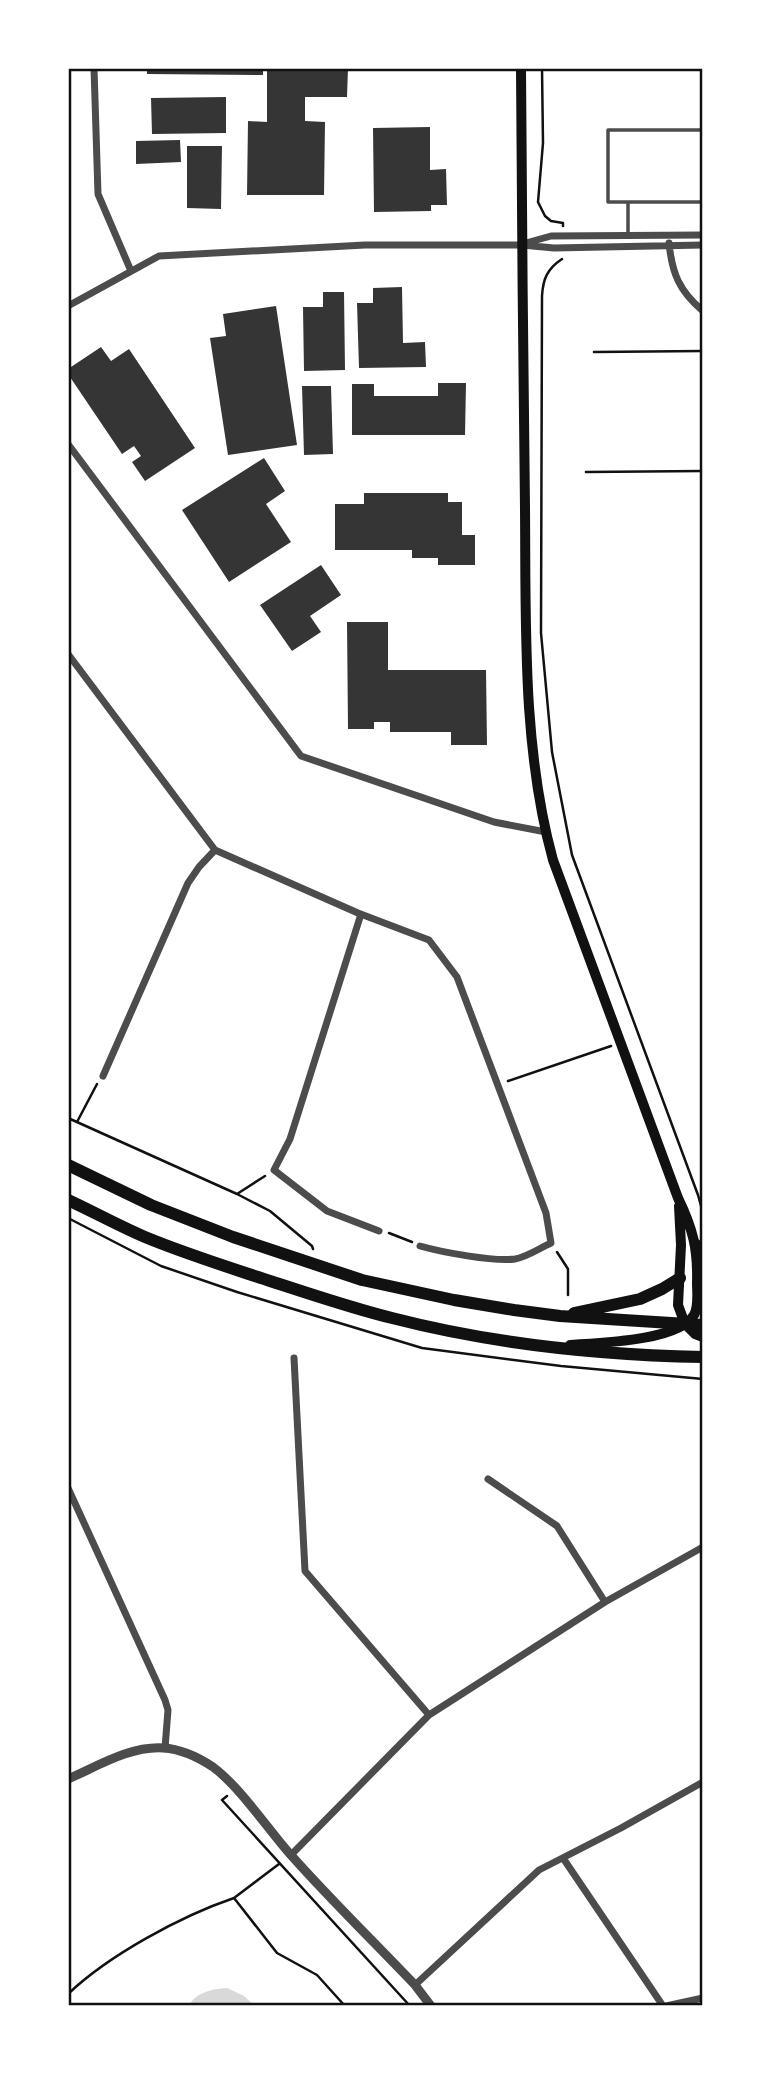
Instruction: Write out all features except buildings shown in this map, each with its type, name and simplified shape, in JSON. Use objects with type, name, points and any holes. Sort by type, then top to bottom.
[{"type":"highway","points":[[68,1165],[151,1205],[233,1237],[362,1280],[454,1300],[560,1316],[703,1325]]},
{"type":"highway","points":[[68,1200],[144,1237],[356,1309],[453,1332],[547,1347],[703,1357]]},
{"type":"highway","points":[[696,1245],[703,1260]]},
{"type":"highway","points":[[560,1316],[640,1299],[680,1278]]},
{"type":"main road","points":[[521,68],[527,652],[535,758],[545,832],[553,860],[696,1245],[696,1305],[692,1318],[685,1324],[670,1333],[610,1342],[547,1347]]},
{"type":"main road","points":[[678,1198],[681,1245],[678,1305],[685,1324],[695,1334],[703,1337]]},
{"type":"street","points":[[94,68],[98,194],[131,271]]},
{"type":"street","points":[[669,235],[673,269],[679,285],[703,311]]},
{"type":"street","points":[[522,244],[551,236],[703,235]]},
{"type":"street","points":[[68,306],[159,256],[365,245],[522,244],[554,248],[703,245]]},
{"type":"street","points":[[68,444],[301,756],[494,822],[545,832]]},
{"type":"street","points":[[68,654],[215,850],[361,914],[429,940],[457,977],[546,1213],[551,1243],[515,1259],[437,1251],[420,1246]]},
{"type":"street","points":[[103,1076],[188,883],[215,850]]},
{"type":"street","points":[[361,914],[290,1139],[274,1170],[327,1211],[379,1231]]},
{"type":"street","points":[[294,1358],[305,1571],[429,1715]]},
{"type":"street","points":[[488,1479],[557,1526],[605,1602]]},
{"type":"street","points":[[68,1488],[165,1700],[165,1748]]},
{"type":"street","points":[[291,1855],[429,1715],[605,1602],[703,1547]]},
{"type":"street","points":[[68,1779],[131,1752],[165,1748],[198,1758],[214,1768],[291,1855],[415,1985],[431,2006]]},
{"type":"street","points":[[415,1985],[539,1870],[703,1782]]},
{"type":"street","points":[[563,1858],[665,2006],[703,1998]]},
{"type":"lane","points":[[703,130],[608,130],[608,202],[703,202]]},
{"type":"lane","points":[[628,202],[628,236]]},
{"type":"path","points":[[542,68],[543,143],[538,202],[545,216],[551,221],[563,223],[563,229]]},
{"type":"path","points":[[564,254],[546,275],[542,286],[541,633],[552,751],[572,855],[703,1213]]},
{"type":"path","points":[[594,352],[703,351]]},
{"type":"path","points":[[586,472],[703,471]]},
{"type":"path","points":[[498,1085],[611,1046]]},
{"type":"path","points":[[77,1122],[103,1076]]},
{"type":"path","points":[[68,1118],[237,1194],[270,1212],[312,1245],[313,1252]]},
{"type":"path","points":[[237,1194],[274,1170]]},
{"type":"path","points":[[379,1231],[420,1246]]},
{"type":"path","points":[[551,1243],[568,1269],[568,1295]]},
{"type":"path","points":[[227,1796],[222,1800],[410,2006]]},
{"type":"path","points":[[68,1994],[115,1958],[187,1916],[234,1898],[280,1863]]},
{"type":"path","points":[[234,1898],[277,1953],[317,1975],[345,2006]]},
{"type":"shaded area","points":[[227,1988],[244,1996],[255,2006],[189,2006],[200,1994]]}]
